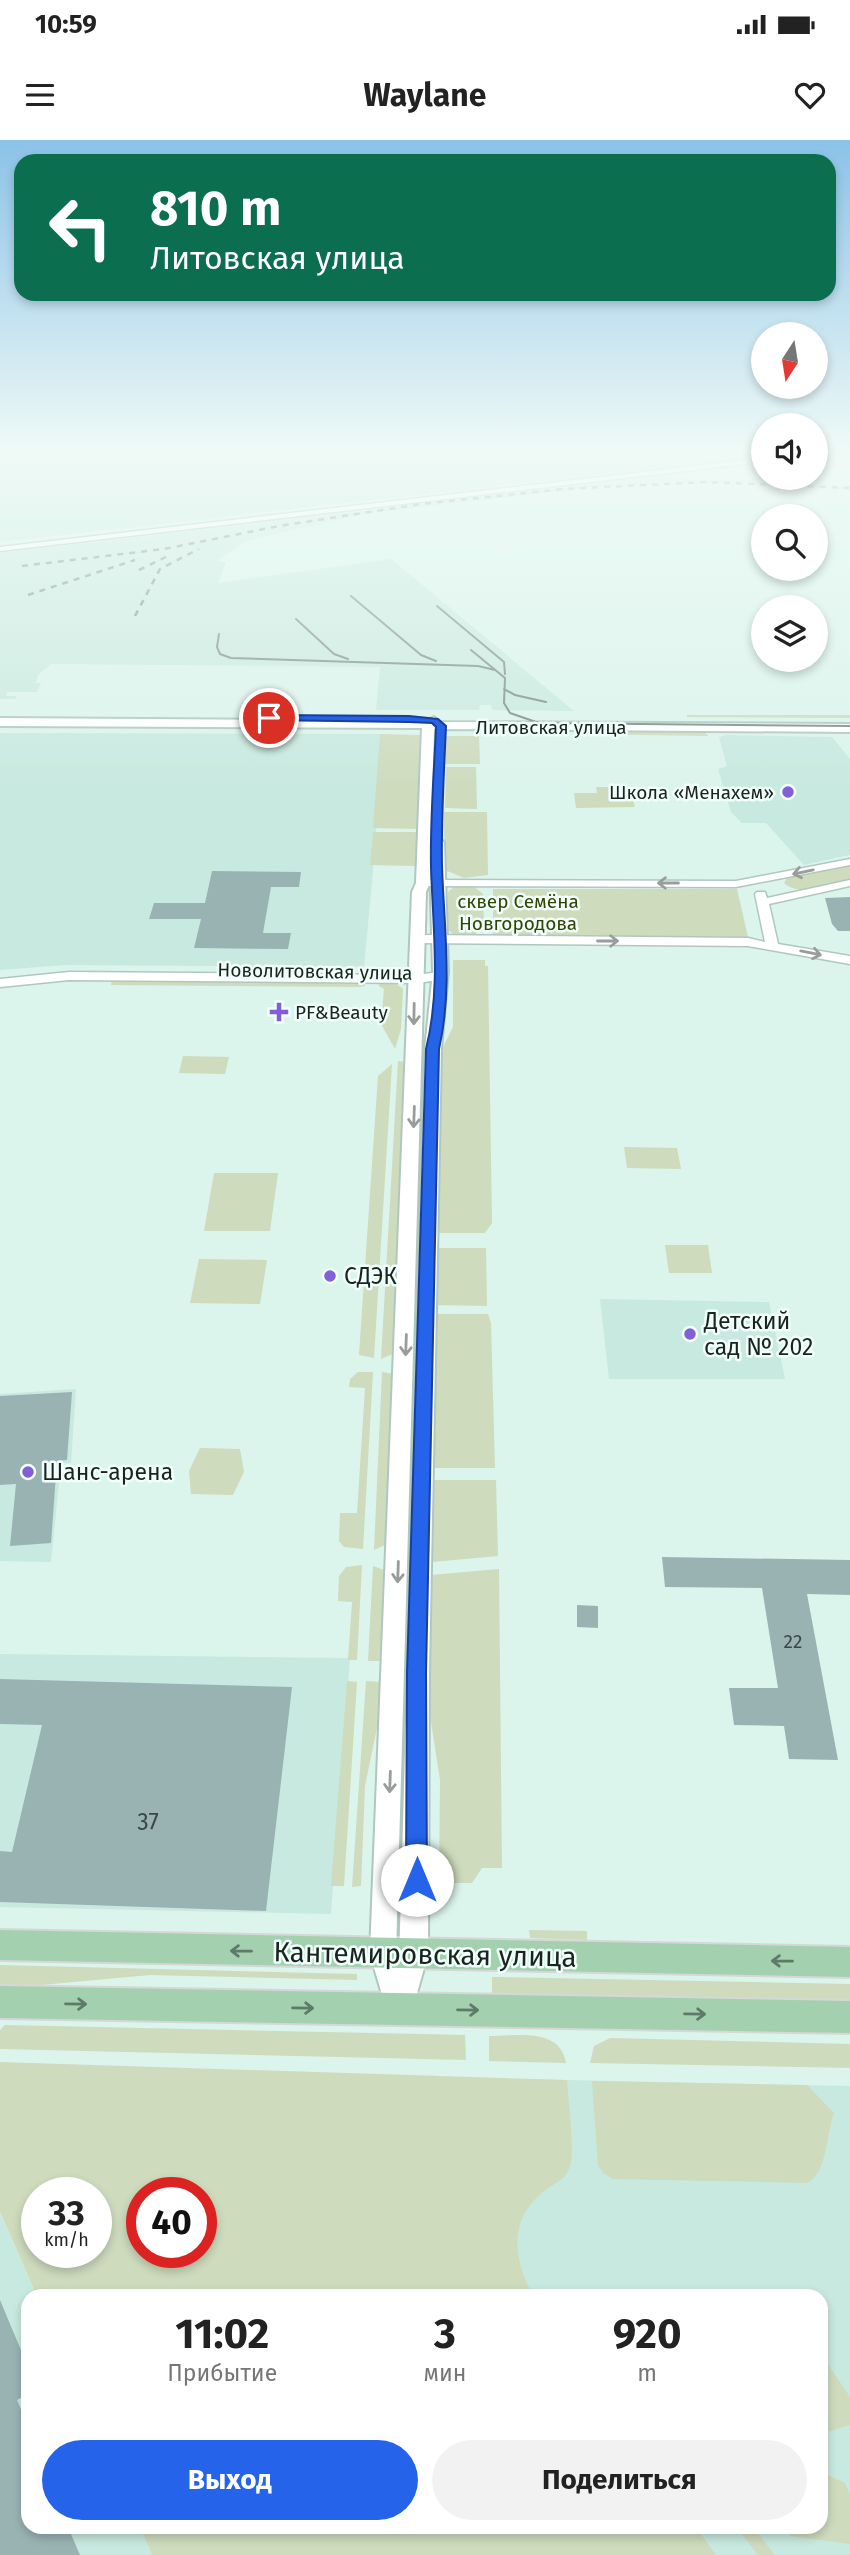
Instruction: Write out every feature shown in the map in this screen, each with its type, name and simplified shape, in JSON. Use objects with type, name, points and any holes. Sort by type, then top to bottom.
[{"type":"main road","name":"Кантемировская улица","points":[[0,1945],[850,1962]]},
{"type":"main road","points":[[0,2002],[850,2017]]},
{"type":"street","name":"Литовская улица","points":[[0,720],[850,728]]},
{"type":"street","name":"Литовская улица","points":[[434,724],[850,722]]},
{"type":"street","points":[[400,2009],[415,976],[419,892],[423,883],[434,724]]},
{"type":"street","points":[[399,1954],[417,1673],[433,1049],[440,1019],[434,724]]},
{"type":"street","points":[[423,883],[757,882],[850,862]]},
{"type":"street","points":[[757,882],[772,945]]},
{"type":"street","points":[[763,902],[850,883]]},
{"type":"street","points":[[417,939],[772,945],[850,960]]},
{"type":"street","name":"Новолитовская улица","points":[[0,975],[70,968],[415,976]]},
{"type":"street","name":"Новолитовская улица","points":[[0,983],[87,975],[441,976]]},
{"type":"shaded area","points":[[0,562],[226,562],[218,583],[372,562],[394,562],[574,711],[492,710],[491,705],[480,705],[479,710],[376,710],[380,667],[51,664],[38,675],[36,683],[41,683],[37,692],[7,692],[6,696],[17,696],[15,699],[0,699]]},
{"type":"shaded area","points":[[0,733],[380,734],[376,838],[364,967],[65,965],[0,970]]},
{"type":"shaded area","name":"Школа «Менахем»","points":[[719,737],[832,737],[850,759],[850,855],[804,865],[766,823],[742,823],[731,812],[718,769],[727,766]]},
{"type":"shaded area","name":"Детский сад № 202","points":[[600,1299],[769,1302],[785,1379],[609,1379]]},
{"type":"shaded area","name":"Шанс-арена","points":[[76,1389],[71,1463],[61,1463],[51,1562],[0,1561],[0,1394]]},
{"type":"shaded area","points":[[0,1654],[350,1658],[331,1914],[0,1907]]},
{"type":"shaded area","points":[[518,2079],[850,2086],[850,2555],[332,2555],[319,2534],[828,2534],[828,2289],[362,2289]]},
{"type":"shaded area","points":[[0,2213],[21,2260],[21,2268],[25,2268],[34,2289],[21,2289],[21,2534],[143,2534],[152,2555],[0,2555]]},
{"type":"green space","points":[[850,715],[850,718],[687,717]]},
{"type":"green space","points":[[575,730],[701,730],[709,736],[576,734]]},
{"type":"green space","points":[[380,734],[421,735],[418,829],[373,828]]},
{"type":"green space","points":[[446,736],[479,736],[480,764],[445,764]]},
{"type":"green space","points":[[446,767],[476,767],[477,809],[445,808]]},
{"type":"green space","points":[[596,787],[615,787],[617,793],[631,793],[635,807],[576,808],[574,793],[597,793]]},
{"type":"green space","points":[[444,812],[487,812],[488,875],[464,878],[445,870]]},
{"type":"green space","points":[[373,832],[417,832],[415,866],[370,865]]},
{"type":"green space","points":[[850,865],[850,879],[825,886],[798,889],[784,883],[787,878]]},
{"type":"green space","points":[[473,886],[483,894],[484,925],[474,936],[453,934],[447,929],[448,892],[454,887]]},
{"type":"green space","name":"сквер Семёна Новгородова","points":[[493,889],[737,889],[748,937],[493,935]]},
{"type":"green space","points":[[453,960],[485,960],[485,966],[488,966],[492,1223],[485,1233],[438,1233],[441,1051],[453,1027]]},
{"type":"green space","points":[[112,979],[365,982],[365,986],[111,985]]},
{"type":"green space","points":[[379,982],[395,983],[403,989],[401,1029],[395,1049],[381,1024],[384,989],[379,986]]},
{"type":"green space","points":[[183,1056],[229,1057],[225,1074],[179,1073]]},
{"type":"green space","points":[[398,1061],[406,1062],[395,1353],[381,1359]]},
{"type":"green space","points":[[392,1064],[374,1358],[359,1355],[378,1076]]},
{"type":"green space","points":[[624,1147],[677,1148],[681,1169],[627,1168]]},
{"type":"green space","points":[[214,1173],[278,1173],[270,1231],[204,1231]]},
{"type":"green space","points":[[665,1245],[708,1245],[712,1273],[669,1273]]},
{"type":"green space","points":[[436,1248],[486,1248],[487,1306],[436,1305]]},
{"type":"green space","points":[[199,1259],[267,1260],[260,1304],[190,1303]]},
{"type":"green space","points":[[435,1314],[488,1314],[491,1323],[495,1468],[433,1468]]},
{"type":"green space","points":[[358,1372],[373,1372],[363,1549],[344,1547],[339,1541],[340,1513],[357,1513],[365,1388],[349,1387],[350,1379]]},
{"type":"green space","points":[[382,1372],[394,1374],[387,1544],[374,1550]]},
{"type":"green space","points":[[200,1448],[240,1449],[244,1472],[233,1495],[191,1494],[189,1471]]},
{"type":"green space","points":[[432,1480],[496,1480],[498,1556],[432,1562]]},
{"type":"green space","points":[[362,1565],[357,1660],[348,1660],[352,1602],[338,1601],[339,1576],[346,1567]]},
{"type":"green space","points":[[373,1566],[384,1570],[386,1575],[382,1661],[368,1661]]},
{"type":"green space","points":[[499,1569],[502,1868],[482,1868],[472,1883],[439,1883],[440,1780],[429,1709],[431,1575]]},
{"type":"green space","points":[[347,1681],[357,1682],[344,1886],[331,1886]]},
{"type":"green space","points":[[366,1681],[382,1682],[380,1713],[365,1786],[361,1886],[352,1887]]},
{"type":"green space","points":[[529,1930],[587,1931],[587,1940],[530,1938]]},
{"type":"green space","points":[[0,1965],[357,1974],[357,1980],[150,1975],[30,1986],[0,1985]]},
{"type":"green space","points":[[492,1977],[850,1984],[850,2004],[492,1996]]},
{"type":"green space","points":[[5,2025],[465,2035],[466,2060],[0,2049],[0,2030]]},
{"type":"green space","points":[[524,2035],[546,2039],[562,2052],[566,2063],[489,2061],[489,2036]]},
{"type":"green space","points":[[610,2038],[850,2044],[850,2068],[590,2063],[594,2046]]},
{"type":"green space","points":[[0,2062],[567,2080],[572,2137],[570,2166],[563,2178],[533,2202],[520,2225],[520,2264],[530,2289],[34,2289],[25,2268],[112,2268],[112,2177],[21,2177],[21,2260],[0,2212]]},
{"type":"green space","points":[[592,2081],[807,2085],[834,2113],[819,2171],[807,2183],[613,2179],[603,2173],[598,2165]]},
{"type":"green space","points":[[828,2364],[850,2397],[850,2425],[828,2432]]},
{"type":"green space","points":[[828,2475],[845,2483],[850,2495],[850,2544],[789,2534],[828,2534]]},
{"type":"green space","points":[[143,2534],[701,2534],[716,2555],[152,2555]]},
{"type":"green space","points":[[742,2534],[758,2534],[775,2555],[758,2555]]},
{"type":"building","points":[[212,871],[301,872],[299,887],[271,887],[263,933],[291,933],[288,949],[194,948],[201,919],[149,919],[154,903],[205,903]]},
{"type":"building","points":[[850,897],[850,931],[838,931],[832,924],[825,898]]},
{"type":"building","name":"Шанс-арена","points":[[72,1392],[67,1460],[57,1461],[51,1543],[10,1546],[16,1484],[0,1485],[0,1396]]},
{"type":"building","points":[[662,1557],[850,1560],[850,1595],[807,1594],[838,1760],[789,1759],[784,1726],[734,1725],[729,1688],[778,1688],[762,1588],[665,1587]]},
{"type":"building","points":[[577,1605],[598,1606],[598,1628],[577,1627]]},
{"type":"building","points":[[0,1679],[292,1687],[266,1911],[0,1902],[0,1851],[12,1852],[42,1725],[0,1724]]},
{"type":"building","points":[[0,2300],[21,2350],[21,2398],[17,2400],[21,2409],[21,2534],[71,2534],[80,2555],[0,2555]]},
{"type":"tram line","points":[[351,596],[421,655],[436,661]]},
{"type":"tram line","points":[[437,606],[504,662],[505,674]]},
{"type":"tram line","points":[[296,619],[334,654],[348,659]]},
{"type":"tram line","points":[[219,634],[217,647],[220,654],[231,658],[478,666],[495,670]]},
{"type":"tram line","points":[[471,650],[505,678],[505,689]]},
{"type":"tram line","points":[[505,689],[515,695],[546,702]]},
{"type":"tram line","points":[[505,689],[504,703],[510,713],[539,723],[850,726]]},
{"type":"railway","points":[[22,566],[58,562]]},
{"type":"railway","points":[[28,595],[130,562]]},
{"type":"railway","points":[[139,570],[156,562]]},
{"type":"railway","points":[[135,616],[160,569],[174,562]]},
{"type":"place","name":"Школа «Менахем»","points":[[788,792]]},
{"type":"place","name":"PF&Beauty","points":[[279,1012]]},
{"type":"place","name":"СДЭК","points":[[330,1276]]},
{"type":"place","name":"Детский сад № 202","points":[[690,1334]]},
{"type":"place","name":"Шанс-арена","points":[[28,1472]]},
{"type":"route","points":[[269,718],[409,719],[434,721],[441,726],[437,865],[442,957],[440,1019],[433,1049],[417,1673],[417,1880]]}]
